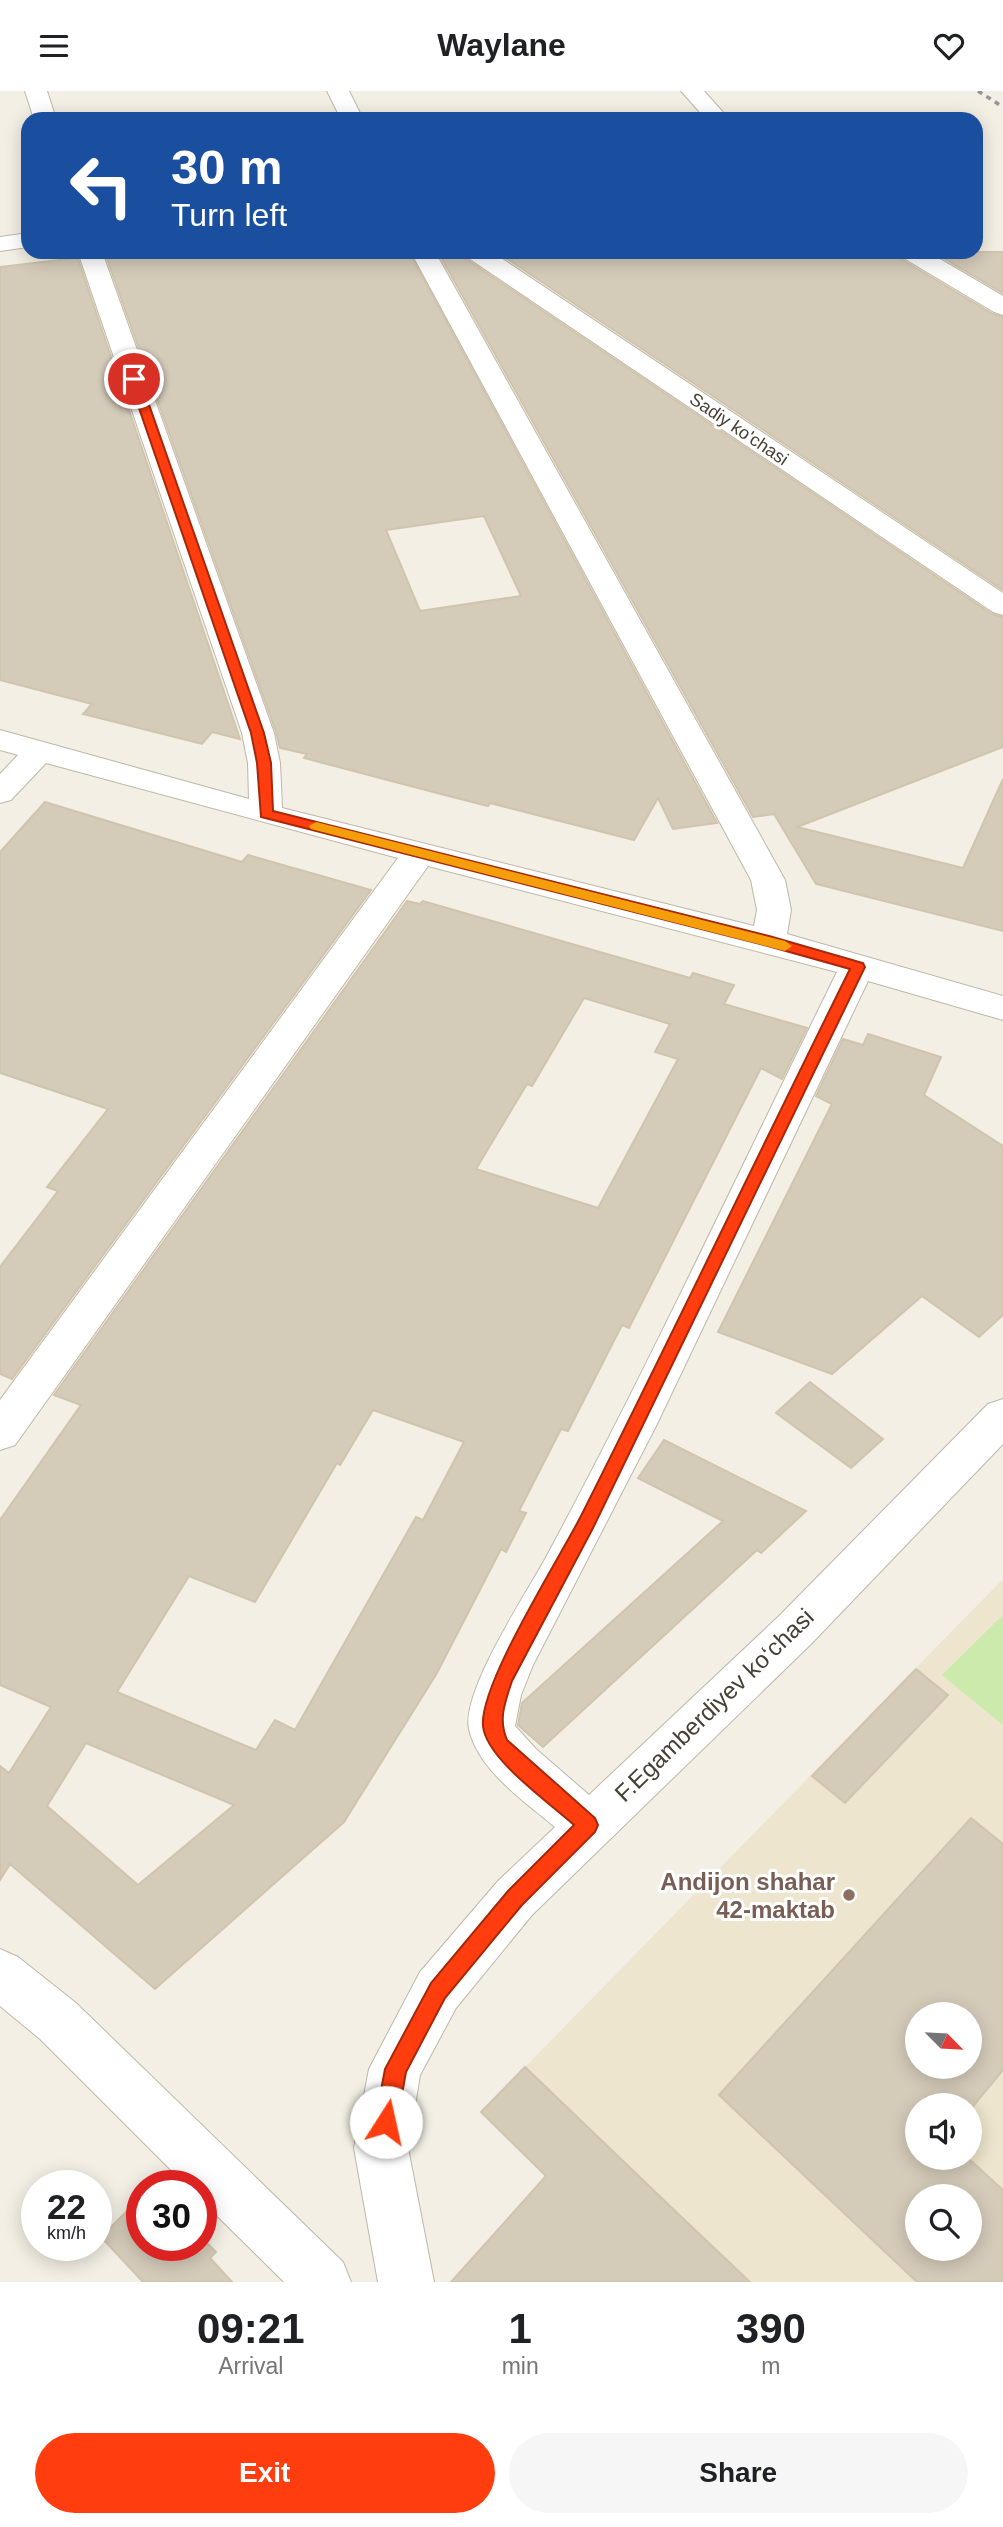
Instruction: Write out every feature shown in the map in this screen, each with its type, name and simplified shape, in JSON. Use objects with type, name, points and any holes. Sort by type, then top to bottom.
[{"type":"street","points":[[36,91],[44,112]]},
{"type":"street","points":[[338,91],[348,112]]},
{"type":"street","points":[[692,91],[712,112]]},
{"type":"street","points":[[0,244],[21,241]]},
{"type":"street","points":[[92,259],[258,733],[264,763],[266,814]]},
{"type":"street","points":[[427,259],[768,880],[774,910],[769,941]]},
{"type":"street","name":"Sadiy ko'chasi","points":[[486,259],[1003,606]]},
{"type":"street","points":[[923,259],[1003,307]]},
{"type":"street","points":[[0,740],[266,814],[769,941],[1003,1008]]},
{"type":"street","points":[[0,793],[39,751]]},
{"type":"street","points":[[0,1433],[420,852]]},
{"type":"street","points":[[588,1825],[500,1747],[492,1728],[493,1708],[504,1679],[586,1523],[858,967]]},
{"type":"street","name":"F.Egamberdiyev kо‘chasi","points":[[406,2282],[382,2148],[396,2069],[438,1990],[515,1898],[588,1825],[795,1630],[1003,1416]]},
{"type":"street","points":[[0,1974],[58,2021],[323,2282]]},
{"type":"shaded area","name":"Andijon shahar 42-maktab","points":[[1003,1579],[1003,2282],[750,2282],[525,2067]]},
{"type":"green space","points":[[1003,1615],[1003,1725],[942,1675]]},
{"type":"building","points":[[983,252],[1003,252],[1003,293],[945,259],[983,259]]},
{"type":"building","points":[[78,259],[240,739],[212,732],[202,744],[83,714],[92,704],[0,680],[0,267]]},
{"type":"building","points":[[107,259],[413,259],[717,823],[673,829],[658,798],[634,840],[490,803],[488,806],[304,758],[307,754],[280,748]],"holes":[[[484,516],[521,596],[420,611],[386,530]]]},
{"type":"building","points":[[442,259],[466,259],[992,614],[1003,617],[1003,747],[797,827],[963,868],[1003,779],[1003,931],[816,884],[774,814],[753,817]]},
{"type":"building","points":[[507,259],[901,259],[993,314],[1003,317],[1003,590]]},
{"type":"building","points":[[45,802],[242,862],[248,855],[371,890],[12,1379],[0,1374],[0,1267],[58,1191],[47,1187],[108,1109],[0,1073],[0,852]]},
{"type":"building","points":[[407,901],[420,904],[423,901],[690,978],[693,973],[734,985],[724,1004],[807,1028],[782,1079],[761,1068],[629,1328],[622,1325],[568,1431],[561,1429],[519,1511],[526,1513],[506,1552],[501,1549],[437,1673],[344,1822],[155,1989],[10,1864],[0,1880],[0,1766],[9,1773],[51,1707],[0,1685],[0,1520],[81,1405],[54,1395]],"holes":[[[584,998],[670,1024],[655,1052],[678,1059],[598,1208],[476,1169],[527,1084],[532,1086]],[[373,1410],[464,1442],[423,1520],[416,1517],[295,1730],[275,1720],[256,1750],[117,1692],[189,1576],[255,1602],[337,1463],[340,1465]],[[86,1743],[234,1805],[138,1885],[47,1806]]]},
{"type":"building","points":[[868,1034],[941,1057],[924,1095],[1003,1146],[1003,1315],[979,1337],[922,1296],[832,1374],[718,1332],[832,1104],[816,1096],[843,1039],[863,1045]]},
{"type":"building","points":[[810,1382],[883,1439],[851,1468],[776,1413]]},
{"type":"building","points":[[664,1440],[806,1511],[761,1553],[757,1550],[543,1747],[518,1725],[522,1703],[723,1521],[638,1478]]},
{"type":"building","points":[[916,1669],[948,1695],[845,1803],[812,1776]]},
{"type":"building","points":[[971,1818],[1003,1844],[1003,2070],[982,2095],[982,2093],[905,2093],[905,2170],[981,2170],[1003,2190],[1003,2282],[917,2282],[719,2095]]},
{"type":"building","points":[[525,2067],[750,2282],[451,2282],[546,2176],[481,2112]]},
{"type":"building","points":[[126,2212],[126,2261],[213,2261],[232,2282],[143,2282],[112,2249],[112,2226]]},
{"type":"railway","points":[[978,91],[1003,107]]},
{"type":"slow traffic","points":[[316,826],[785,946]]},
{"type":"place","name":"Andijon shahar 42-maktab","points":[[849,1895]]},
{"type":"route","points":[[134,379],[258,733],[264,763],[266,814],[769,941],[858,967],[586,1523],[504,1679],[493,1708],[492,1728],[500,1747],[588,1825],[515,1898],[438,1990],[396,2069],[386,2122]]}]
